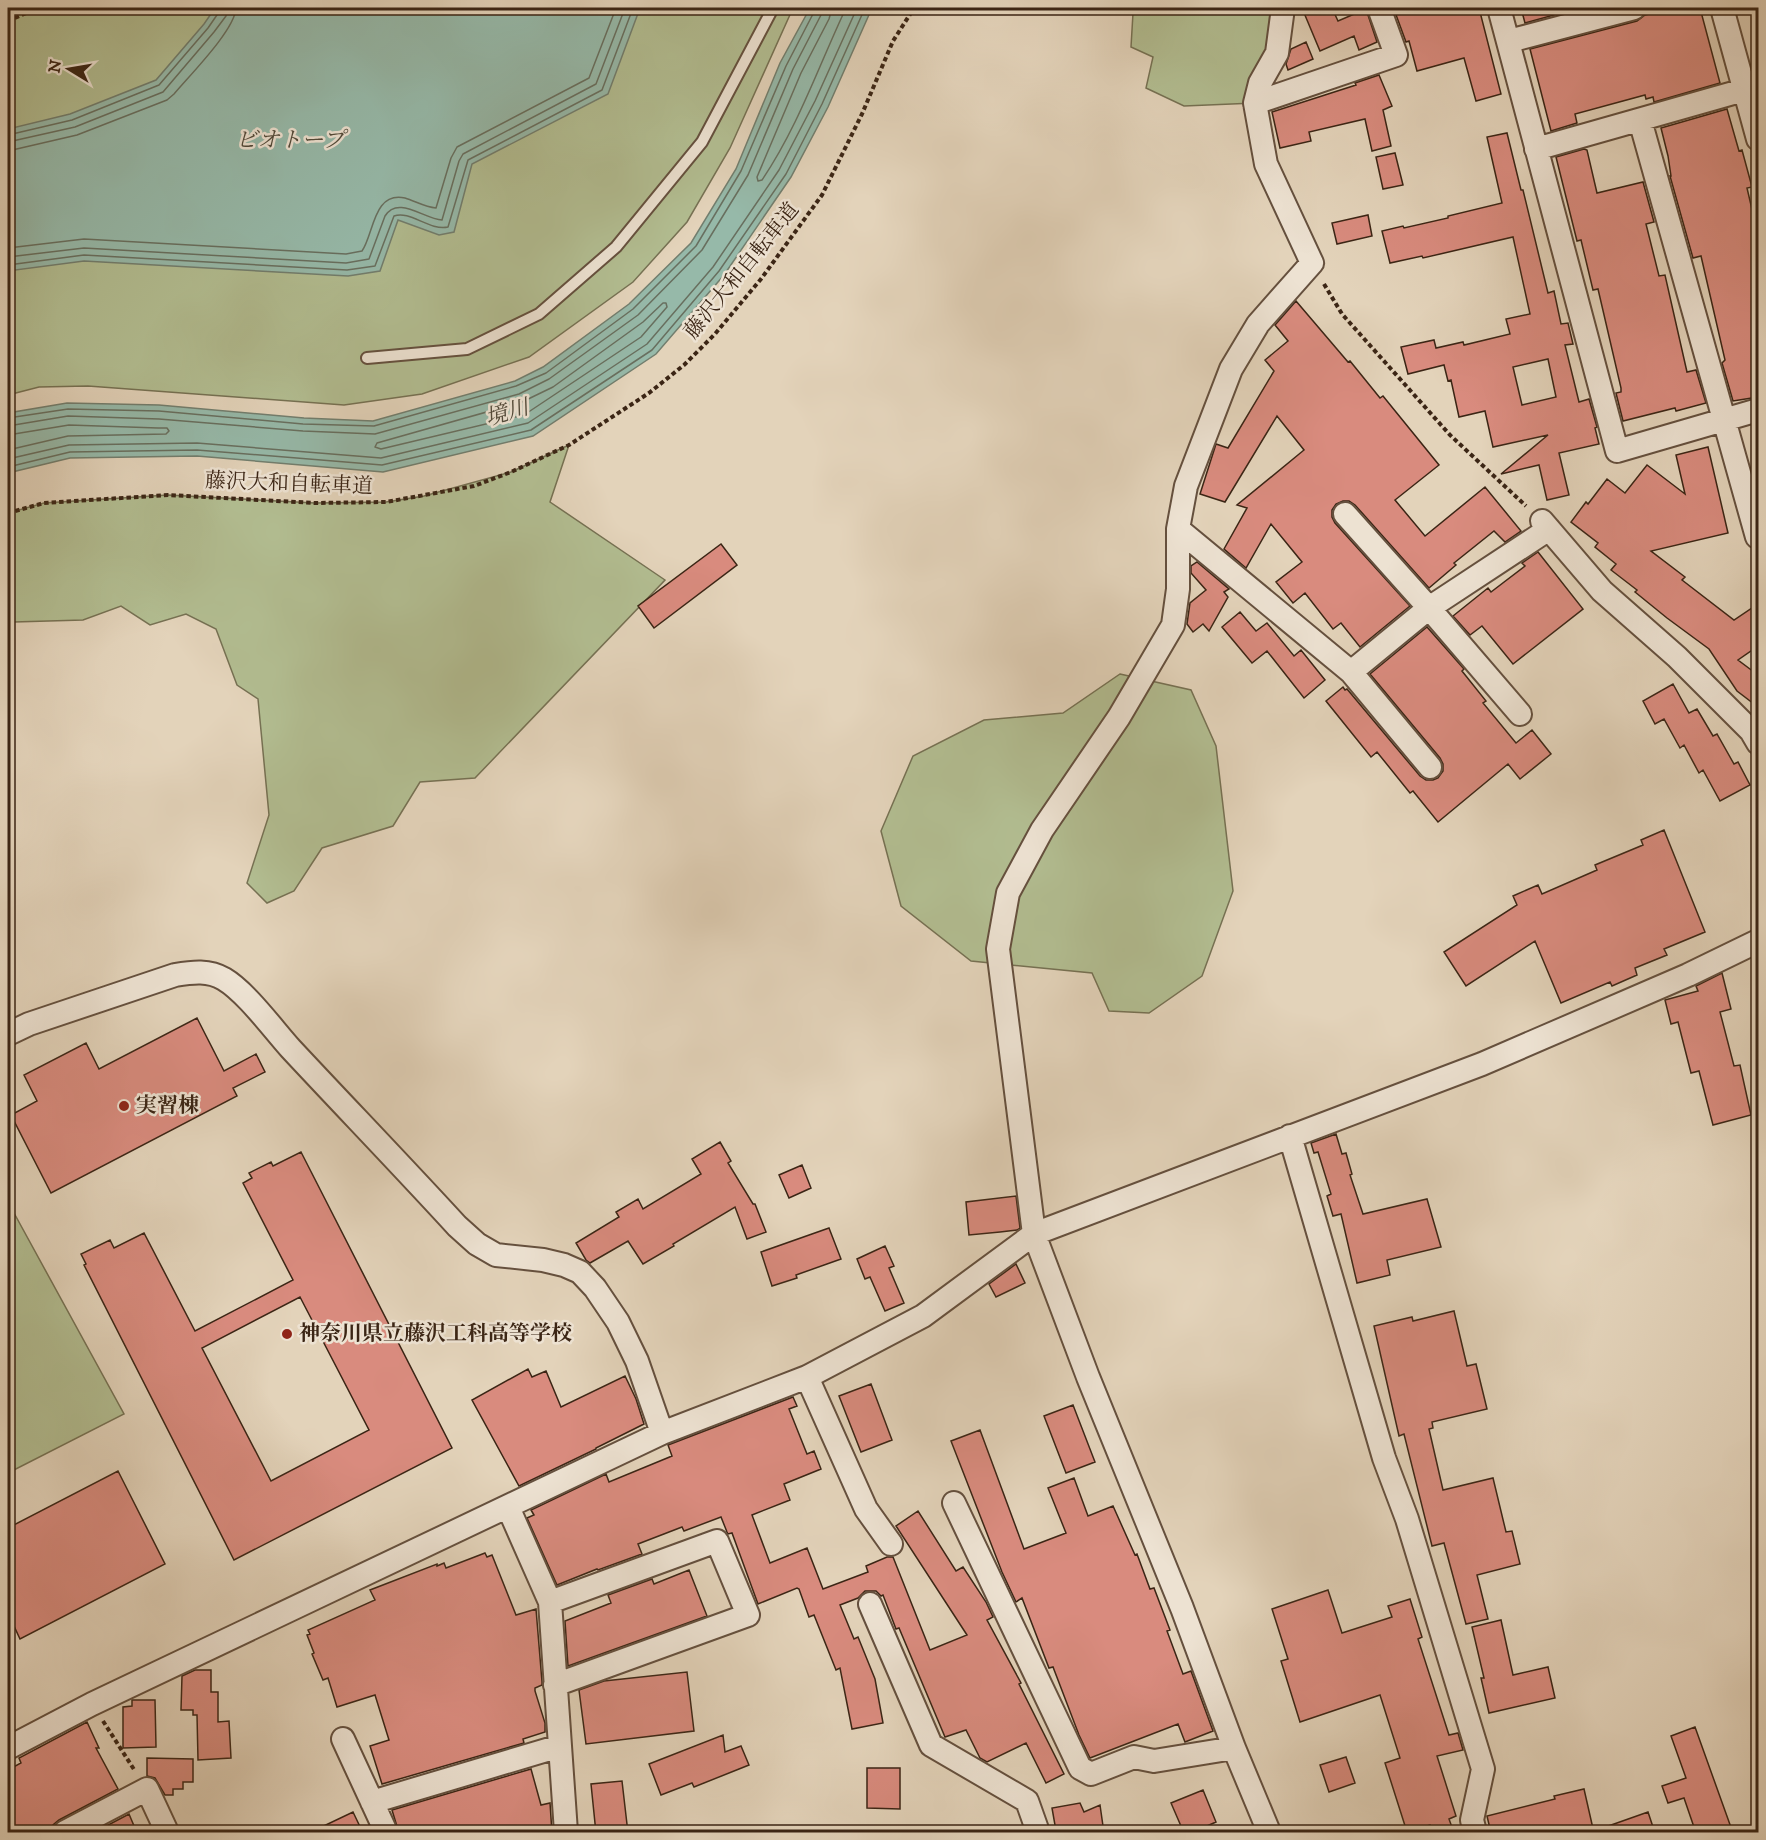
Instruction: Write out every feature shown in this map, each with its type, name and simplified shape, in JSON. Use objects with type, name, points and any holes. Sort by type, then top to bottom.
[{"type":"street","points":[[1269,1833],[1234,1748],[1182,1608],[1088,1377],[1034,1234],[998,949],[1008,893],[1042,830],[1119,717],[1173,625],[1178,589],[1178,529],[1186,486],[1231,369],[1258,324],[1312,263],[1266,164],[1256,103],[1260,83],[1277,53],[1283,8]]},
{"type":"street","points":[[1256,103],[1396,55],[1379,8]]},
{"type":"street","points":[[1499,8],[1617,451],[1758,410]]},
{"type":"street","points":[[1509,41],[1634,8]]},
{"type":"street","points":[[1722,8],[1752,88],[1758,139]]},
{"type":"street","points":[[1536,149],[1752,88]]},
{"type":"street","points":[[1640,120],[1758,537]]},
{"type":"street","points":[[1345,514],[1520,714]]},
{"type":"street","points":[[1351,672],[1429,608],[1545,525],[1602,591],[1677,657],[1751,731],[1758,743]]},
{"type":"street","points":[[1178,529],[1351,672],[1430,766]]},
{"type":"street","points":[[8,1748],[92,1704],[662,1433],[807,1377],[923,1316],[1034,1234],[1482,1064],[1688,975],[1758,941]]},
{"type":"street","points":[[8,1034],[29,1024],[176,975],[196,972],[213,973],[226,980],[457,1226],[477,1244],[496,1255],[543,1260],[564,1265],[580,1272],[595,1287],[618,1322],[637,1361],[662,1433]]},
{"type":"street","points":[[1290,1137],[1384,1458],[1407,1519],[1483,1769],[1472,1820],[1475,1833]]},
{"type":"street","points":[[807,1377],[866,1509],[891,1544]]},
{"type":"street","points":[[954,1503],[1080,1768],[1091,1774],[1134,1757],[1154,1761],[1234,1748]]},
{"type":"street","points":[[508,1507],[550,1602],[566,1833]]},
{"type":"street","points":[[550,1602],[717,1541],[748,1615],[555,1685]]},
{"type":"street","points":[[870,1604],[931,1745],[1027,1801],[1038,1833]]},
{"type":"street","points":[[343,1739],[386,1833]]},
{"type":"street","points":[[372,1802],[561,1746]]},
{"type":"street","points":[[65,1833],[147,1789],[167,1833]]},
{"type":"lane","points":[[367,358],[466,349],[539,314],[616,247],[702,142],[773,8]]},
{"type":"path","points":[[8,21],[38,8]]},
{"type":"path","name":"藤沢大和自転車道","points":[[8,513],[44,504],[168,495],[315,503],[386,502],[474,486],[511,472],[569,445],[649,393],[684,364],[715,334],[761,279],[822,195],[862,114],[893,41],[914,8]]},
{"type":"path","points":[[1312,263],[1342,314],[1450,435],[1545,525]]},
{"type":"path","points":[[92,1704],[147,1789]]},
{"type":"shaded area","points":[[8,8],[793,8],[730,148],[687,222],[633,282],[529,357],[422,394],[344,405],[88,386],[39,387],[8,395]]},
{"type":"shaded area","points":[[1111,8],[1283,8],[1255,103],[1184,106],[1146,88],[1153,57],[1131,47],[1133,13]]},
{"type":"shaded area","points":[[569,445],[550,502],[665,580],[475,778],[420,782],[393,826],[322,848],[294,891],[267,903],[247,883],[269,815],[258,699],[237,685],[216,629],[186,614],[150,625],[121,606],[83,620],[14,622],[8,641],[8,513],[44,503],[168,495],[315,503],[386,502],[424,496],[511,472]]},
{"type":"shaded area","points":[[1120,674],[1191,690],[1216,746],[1233,891],[1202,976],[1149,1013],[1109,1011],[1092,973],[971,961],[901,906],[881,831],[913,756],[984,720],[1063,713]]},
{"type":"shaded area","points":[[8,1202],[124,1414],[8,1473]]},
{"type":"water","name":"ビオトープ","points":[[215,8],[640,8],[608,94],[472,164],[454,232],[439,235],[398,220],[380,271],[348,276],[84,261],[8,271],[8,129],[70,114],[156,80]]},
{"type":"water","name":"境川","points":[[810,8],[872,8],[828,107],[791,177],[724,275],[656,354],[533,436],[383,472],[197,456],[70,458],[8,473],[8,413],[67,403],[159,405],[304,418],[373,421],[515,381],[543,367],[629,304],[691,243],[736,169],[780,63]]},
{"type":"building","points":[[1302,8],[1332,8],[1338,21],[1366,9],[1377,42],[1359,50],[1354,36],[1320,51]]},
{"type":"building","points":[[1410,8],[1479,8],[1501,94],[1476,101],[1464,58],[1417,71],[1409,41],[1406,42],[1395,12]]},
{"type":"building","points":[[1521,8],[1552,8],[1554,15],[1525,23]]},
{"type":"building","points":[[1674,8],[1700,8],[1720,83],[1654,102],[1653,97],[1646,99],[1645,95],[1575,114],[1577,123],[1551,131],[1530,49],[1637,21],[1645,15]]},
{"type":"building","points":[[1306,42],[1313,59],[1288,70],[1286,64],[1291,49]]},
{"type":"building","points":[[1379,75],[1392,106],[1383,110],[1391,146],[1372,151],[1365,119],[1309,132],[1311,141],[1280,148],[1272,112],[1356,85],[1355,83]]},
{"type":"building","points":[[1727,109],[1752,187],[1747,188],[1758,235],[1758,397],[1733,401],[1722,363],[1725,360],[1701,256],[1693,258],[1670,176],[1661,128]]},
{"type":"building","points":[[1507,133],[1548,293],[1554,291],[1561,324],[1568,323],[1573,344],[1565,345],[1579,402],[1589,399],[1597,427],[1595,428],[1599,444],[1559,453],[1569,495],[1547,500],[1539,465],[1501,474],[1548,435],[1493,447],[1485,411],[1459,417],[1451,380],[1448,381],[1444,365],[1408,374],[1401,347],[1434,340],[1436,348],[1463,342],[1464,345],[1510,334],[1506,319],[1530,314],[1513,237],[1423,258],[1422,256],[1390,263],[1382,231],[1448,218],[1448,216],[1502,203],[1487,137]],"holes":[[[1548,359],[1556,397],[1522,405],[1513,367]]]},
{"type":"building","points":[[1587,150],[1597,193],[1643,182],[1654,222],[1646,224],[1659,276],[1665,275],[1687,372],[1696,370],[1706,403],[1623,421],[1616,393],[1621,392],[1621,388],[1598,289],[1593,290],[1581,240],[1577,241],[1556,157]]},
{"type":"building","points":[[1395,153],[1403,185],[1383,189],[1376,157]]},
{"type":"building","points":[[1368,215],[1372,236],[1337,244],[1332,223]]},
{"type":"building","points":[[1296,301],[1380,398],[1383,396],[1439,465],[1395,500],[1425,536],[1485,487],[1521,531],[1505,542],[1494,531],[1454,563],[1456,565],[1429,588],[1355,505],[1349,501],[1336,504],[1332,510],[1335,523],[1410,606],[1360,647],[1341,623],[1333,629],[1305,593],[1293,603],[1276,582],[1302,562],[1271,524],[1246,568],[1224,549],[1247,508],[1237,505],[1304,450],[1277,416],[1225,502],[1200,494],[1216,444],[1228,448],[1274,371],[1265,360],[1288,341],[1275,325]]},
{"type":"building","points":[[1708,447],[1728,533],[1651,551],[1685,577],[1682,580],[1734,620],[1758,604],[1758,646],[1738,660],[1758,675],[1758,707],[1737,691],[1709,649],[1667,618],[1611,570],[1616,564],[1595,547],[1598,543],[1571,522],[1607,479],[1625,493],[1647,465],[1685,494],[1676,455]]},
{"type":"building","points":[[721,544],[737,565],[654,628],[638,606]]},
{"type":"building","points":[[1538,552],[1583,609],[1513,664],[1482,626],[1470,635],[1453,616],[1488,588],[1491,592],[1525,566],[1522,563]]},
{"type":"building","points":[[1197,562],[1229,589],[1224,592],[1228,597],[1209,631],[1203,624],[1193,632],[1187,624],[1190,603],[1206,590],[1191,573],[1191,566]]},
{"type":"building","points":[[1240,612],[1256,631],[1267,623],[1294,656],[1301,650],[1325,680],[1304,698],[1267,651],[1252,663],[1222,627]]},
{"type":"building","points":[[1427,627],[1464,669],[1462,671],[1486,701],[1483,703],[1516,743],[1532,730],[1551,754],[1520,779],[1508,764],[1438,822],[1413,791],[1410,793],[1377,752],[1371,757],[1326,701],[1343,687],[1347,689],[1420,776],[1426,780],[1438,778],[1443,771],[1440,758],[1370,674]]},
{"type":"building","points":[[1673,684],[1689,713],[1697,709],[1713,736],[1717,734],[1734,764],[1738,762],[1750,785],[1720,801],[1703,770],[1699,773],[1684,745],[1680,748],[1664,719],[1655,724],[1643,701]]},
{"type":"building","points":[[1664,830],[1705,932],[1664,949],[1667,955],[1635,968],[1637,975],[1612,986],[1610,982],[1561,1003],[1535,941],[1466,986],[1444,952],[1517,905],[1513,896],[1538,885],[1542,894],[1597,870],[1595,865],[1643,845],[1641,840]]},
{"type":"building","points":[[1722,973],[1731,1009],[1720,1012],[1734,1066],[1740,1065],[1751,1115],[1713,1125],[1699,1071],[1691,1073],[1678,1022],[1671,1024],[1665,1000],[1698,991],[1696,986]]},
{"type":"building","name":"実習棟","points":[[197,1018],[224,1071],[256,1054],[265,1072],[233,1088],[237,1096],[51,1193],[11,1115],[37,1101],[24,1075],[86,1043],[99,1069]]},
{"type":"building","points":[[1336,1134],[1342,1154],[1346,1153],[1352,1174],[1350,1175],[1363,1214],[1427,1199],[1441,1247],[1387,1260],[1390,1275],[1357,1283],[1341,1214],[1333,1216],[1327,1196],[1331,1194],[1318,1152],[1314,1153],[1311,1143]]},
{"type":"building","points":[[720,1142],[731,1161],[728,1163],[755,1204],[766,1232],[747,1239],[735,1207],[643,1264],[628,1241],[590,1263],[586,1260],[576,1243],[619,1217],[616,1212],[638,1199],[643,1209],[701,1174],[692,1159]]},
{"type":"building","points":[[301,1152],[452,1448],[234,1560],[84,1265],[86,1264],[81,1254],[110,1240],[114,1248],[144,1233],[195,1331],[293,1280],[243,1183],[252,1178],[249,1173],[271,1162],[273,1166]],"holes":[[[300,1297],[369,1430],[271,1481],[202,1348]]]},
{"type":"building","points":[[802,1165],[811,1188],[789,1198],[779,1175]]},
{"type":"building","points":[[1016,1196],[1020,1228],[969,1235],[966,1202]]},
{"type":"building","points":[[829,1228],[841,1259],[772,1286],[761,1252]]},
{"type":"building","points":[[885,1246],[894,1266],[889,1268],[904,1303],[885,1311],[870,1277],[865,1279],[857,1259]]},
{"type":"building","points":[[1016,1264],[1025,1283],[996,1297],[989,1284]]},
{"type":"building","points":[[1454,1311],[1467,1366],[1476,1364],[1487,1409],[1432,1422],[1433,1428],[1429,1429],[1443,1490],[1493,1478],[1506,1532],[1512,1531],[1520,1564],[1477,1575],[1488,1619],[1466,1624],[1444,1543],[1432,1546],[1404,1434],[1399,1436],[1374,1326],[1412,1317],[1413,1321]]},
{"type":"building","points":[[528,1369],[532,1377],[546,1371],[561,1407],[625,1376],[644,1424],[519,1486],[472,1400]]},
{"type":"building","points":[[871,1384],[892,1440],[861,1452],[839,1396]]},
{"type":"building","points":[[793,1397],[797,1406],[789,1409],[807,1454],[814,1451],[821,1469],[784,1484],[790,1500],[752,1515],[770,1563],[807,1548],[823,1589],[868,1572],[866,1566],[887,1557],[893,1557],[930,1650],[967,1635],[896,1526],[918,1511],[956,1571],[963,1567],[986,1602],[993,1617],[987,1620],[1021,1683],[1019,1684],[1064,1774],[1046,1783],[1026,1743],[987,1762],[980,1758],[966,1730],[945,1737],[899,1628],[896,1629],[883,1595],[881,1596],[876,1591],[865,1591],[858,1598],[840,1605],[854,1639],[858,1637],[875,1679],[883,1723],[852,1729],[840,1668],[836,1670],[814,1615],[809,1617],[799,1589],[758,1604],[732,1533],[728,1534],[721,1517],[684,1531],[682,1527],[638,1544],[642,1554],[557,1585],[527,1518],[534,1515],[531,1510],[606,1474],[609,1482],[672,1456],[668,1445]]},
{"type":"building","points":[[1073,1405],[1095,1462],[1066,1473],[1044,1416]]},
{"type":"building","points":[[980,1430],[1024,1549],[1066,1533],[1048,1488],[1074,1478],[1088,1516],[1113,1506],[1135,1555],[1137,1554],[1150,1589],[1154,1588],[1183,1674],[1191,1671],[1213,1731],[1185,1742],[1178,1724],[1090,1758],[1053,1667],[1049,1668],[1022,1598],[1016,1602],[1002,1572],[951,1441]]},
{"type":"building","points":[[118,1471],[165,1564],[20,1639],[8,1613],[8,1528]]},
{"type":"building","points":[[485,1553],[487,1557],[492,1555],[516,1615],[536,1609],[542,1685],[535,1688],[535,1691],[545,1723],[545,1732],[523,1739],[524,1743],[382,1784],[370,1746],[389,1740],[375,1695],[337,1707],[328,1678],[323,1680],[312,1654],[314,1653],[307,1635],[310,1634],[308,1630],[375,1600],[370,1590],[437,1564],[437,1566],[444,1563],[446,1568]]},
{"type":"building","points":[[689,1570],[707,1616],[568,1666],[565,1621],[611,1603],[608,1595],[652,1579],[654,1584]]},
{"type":"building","points":[[1328,1590],[1342,1633],[1392,1617],[1388,1606],[1410,1599],[1422,1637],[1418,1639],[1449,1735],[1458,1733],[1463,1750],[1437,1756],[1456,1816],[1449,1819],[1454,1833],[1432,1833],[1430,1825],[1407,1832],[1385,1763],[1400,1758],[1380,1695],[1300,1722],[1281,1661],[1288,1659],[1272,1609]]},
{"type":"building","points":[[1501,1620],[1513,1675],[1548,1667],[1555,1698],[1489,1713],[1481,1678],[1484,1678],[1472,1627]]},
{"type":"building","points":[[195,1670],[211,1670],[211,1692],[218,1692],[218,1722],[229,1721],[231,1758],[198,1760],[197,1715],[193,1715],[193,1710],[181,1710],[182,1676]]},
{"type":"building","points":[[687,1672],[694,1731],[586,1744],[579,1690],[604,1681]]},
{"type":"building","points":[[132,1700],[155,1700],[156,1747],[123,1748],[123,1707],[132,1706]]},
{"type":"building","points":[[87,1722],[99,1748],[96,1748],[118,1789],[59,1820],[53,1825],[52,1833],[8,1833],[8,1770],[21,1763],[19,1758]]},
{"type":"building","points":[[1695,1727],[1733,1833],[1696,1833],[1684,1798],[1668,1803],[1662,1786],[1686,1778],[1671,1736]]},
{"type":"building","points":[[723,1735],[725,1752],[741,1746],[749,1765],[694,1787],[692,1783],[661,1795],[649,1764]]},
{"type":"building","points":[[1346,1757],[1355,1783],[1329,1792],[1320,1765]]},
{"type":"building","points":[[147,1758],[193,1759],[193,1782],[183,1782],[183,1789],[173,1789],[173,1795],[165,1795],[155,1778],[147,1776]]},
{"type":"building","points":[[867,1768],[900,1768],[900,1809],[867,1808]]},
{"type":"building","points":[[531,1769],[541,1805],[550,1803],[552,1833],[399,1833],[392,1810]]},
{"type":"building","points":[[622,1781],[628,1833],[596,1833],[591,1784]]},
{"type":"building","points":[[1584,1789],[1594,1833],[1491,1833],[1487,1816],[1555,1799],[1554,1796]]},
{"type":"building","points":[[1203,1790],[1216,1822],[1191,1833],[1184,1833],[1171,1803]]},
{"type":"building","points":[[1080,1803],[1084,1812],[1100,1805],[1104,1833],[1051,1833],[1051,1827],[1055,1825],[1052,1808]]},
{"type":"building","points":[[353,1812],[363,1833],[309,1833]]},
{"type":"building","points":[[1648,1812],[1655,1833],[1598,1833],[1597,1830]]},
{"type":"building","points":[[129,1814],[137,1833],[93,1833]]},
{"type":"place","name":"実習棟","points":[[124,1106]]},
{"type":"place","name":"神奈川県立藤沢工科高等学校","points":[[287,1334]]}]
